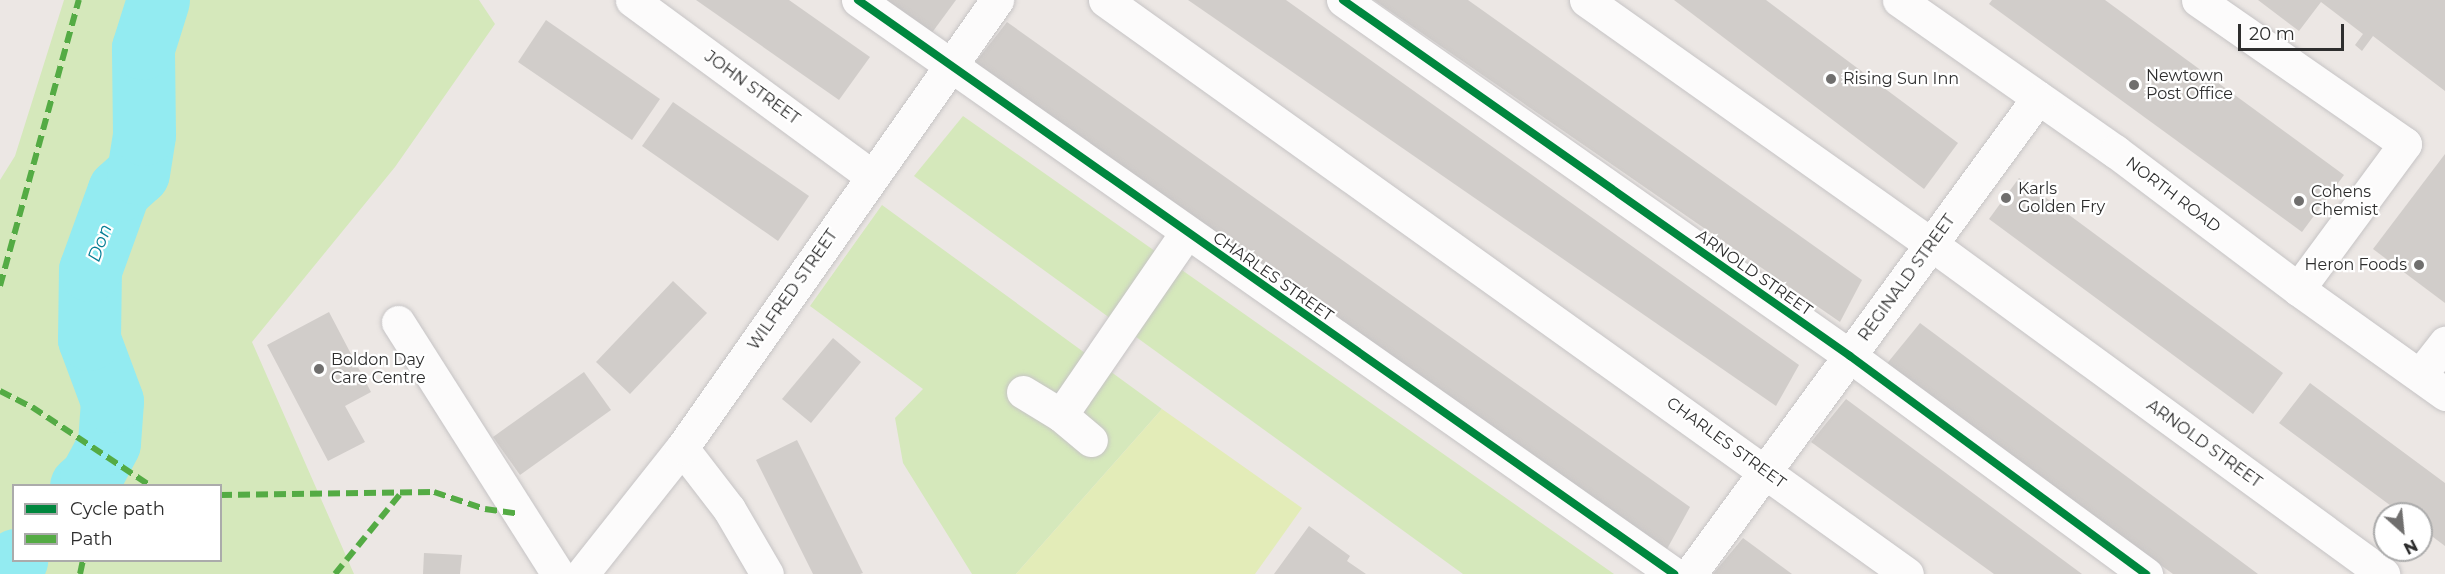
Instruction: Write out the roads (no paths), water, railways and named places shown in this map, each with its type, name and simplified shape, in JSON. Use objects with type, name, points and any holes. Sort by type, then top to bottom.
[{"type":"street","name":"JOHN STREET","points":[[632,0],[872,176]]},
{"type":"street","name":"CHARLES STREET","points":[[858,0],[949,68],[1674,574]]},
{"type":"street","name":"WILFRED STREET","points":[[582,574],[682,448],[997,0]]},
{"type":"street","name":"CHARLES STREET","points":[[1105,0],[1907,574]]},
{"type":"street","name":"ARNOLD STREET","points":[[1342,0],[1850,356],[2146,574]]},
{"type":"street","name":"ARNOLD STREET","points":[[1586,0],[1931,244],[2383,574]]},
{"type":"street","name":"NORTH ROAD","points":[[1899,0],[1940,11],[2038,98],[2298,289],[2433,384]]},
{"type":"street","points":[[2198,0],[2405,144],[2298,289]]},
{"type":"street","name":"REGINALD STREET","points":[[1690,574],[2038,98]]},
{"type":"street","points":[[1061,415],[1186,233]]},
{"type":"street","points":[[398,322],[558,574]]},
{"type":"street","points":[[2433,384],[2445,343]]},
{"type":"street","points":[[1023,392],[1061,415],[1091,440]]},
{"type":"street","points":[[682,448],[729,509],[767,574]]},
{"type":"waterway","name":"Don","points":[[83,484],[91,477],[109,443],[112,401],[89,339],[90,270],[119,190],[138,173],[144,134],[143,48],[158,0]]},
{"type":"waterway","name":"Don","points":[[7,574],[15,562]]},
{"type":"place","name":"Rising Sun Inn","points":[[1831,79]]},
{"type":"place","name":"Newtown Post Office","points":[[2134,85]]},
{"type":"place","name":"Karls Golden Fry","points":[[2006,198]]},
{"type":"place","name":"Cohens Chemist","points":[[2299,201]]},
{"type":"place","name":"Heron Foods","points":[[2419,265]]},
{"type":"place","name":"Boldon Day Care Centre","points":[[319,369]]}]
